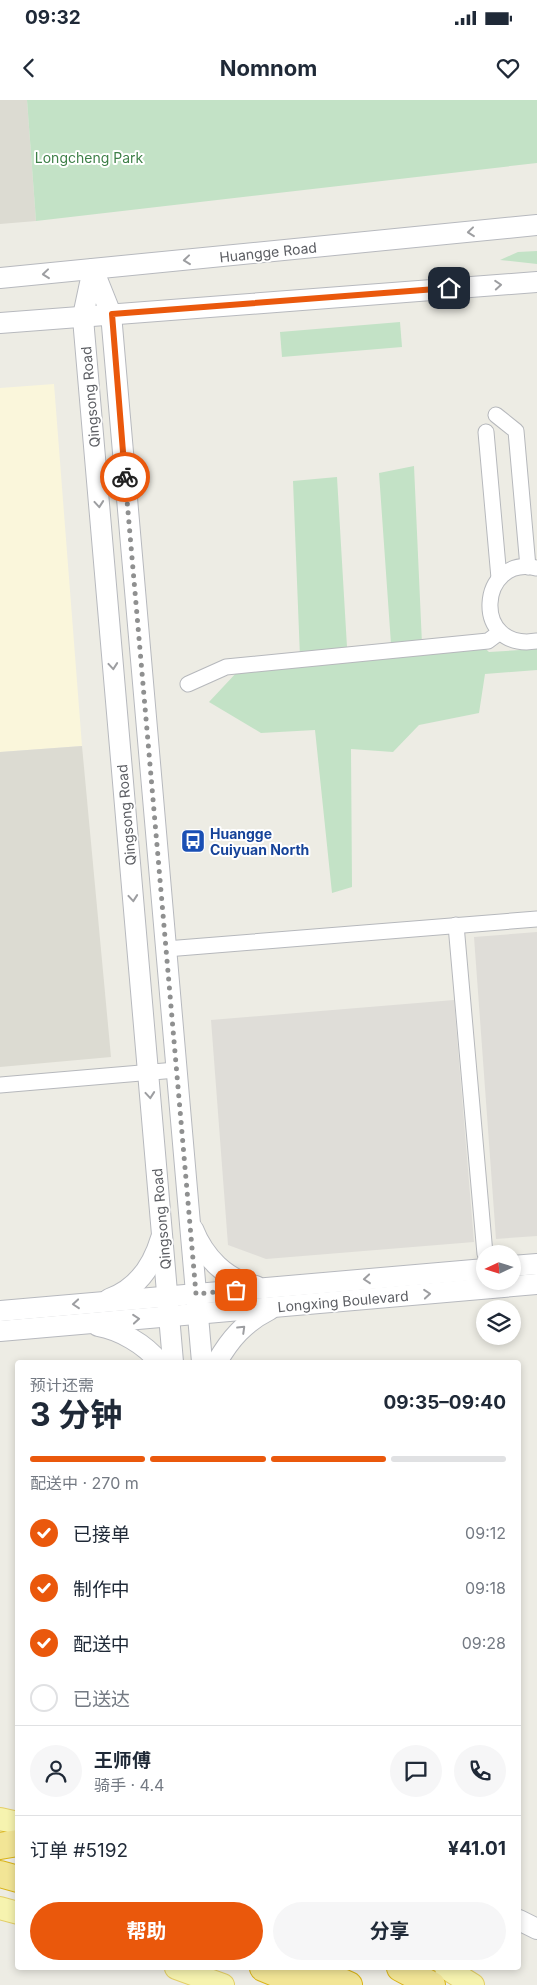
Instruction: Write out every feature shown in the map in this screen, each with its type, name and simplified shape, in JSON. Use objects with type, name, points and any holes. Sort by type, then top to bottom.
[{"type":"highway","points":[[0,1846],[15,1844]]},
{"type":"highway","points":[[0,1855],[15,1859]]},
{"type":"highway","points":[[0,1874],[15,1878]]},
{"type":"highway","points":[[268,1970],[304,1985]]},
{"type":"highway","points":[[316,1970],[350,1985]]},
{"type":"highway","points":[[404,1970],[432,1985]]},
{"type":"main road","points":[[0,1819],[15,1822]]},
{"type":"main road","points":[[0,1908],[15,1912]]},
{"type":"main road","points":[[182,1970],[223,1985]]},
{"type":"main road","points":[[449,1970],[473,1985]]},
{"type":"street","name":"Huangge Road","points":[[0,278],[537,226]]},
{"type":"street","points":[[93,269],[112,314],[202,1360]]},
{"type":"street","name":"Qingsong Road","points":[[93,269],[83,316],[173,1360]]},
{"type":"street","points":[[0,323],[537,282]]},
{"type":"street","points":[[496,415],[516,431],[532,568],[509,571],[499,578],[492,588],[489,600],[489,613],[494,625],[513,641],[526,643],[537,641]]},
{"type":"street","points":[[486,432],[499,578]]},
{"type":"street","points":[[188,684],[226,667],[488,640],[500,632]]},
{"type":"street","points":[[166,949],[537,919]]},
{"type":"street","points":[[456,925],[484,1245]]},
{"type":"street","points":[[0,1085],[176,1070]]},
{"type":"street","points":[[190,1223],[198,1242],[222,1270],[247,1284],[264,1288]]},
{"type":"street","points":[[101,1302],[124,1292],[140,1278],[151,1264],[162,1233]]},
{"type":"street","points":[[521,1265],[537,1264]]},
{"type":"street","name":"Longxing Boulevard","points":[[0,1311],[476,1270]]},
{"type":"street","name":"Longxing Boulevard","points":[[0,1331],[537,1284]]},
{"type":"street","points":[[218,1360],[230,1341],[242,1328],[256,1316],[276,1307]]},
{"type":"street","points":[[84,1324],[116,1331],[146,1349],[156,1360]]},
{"type":"street","points":[[521,1921],[537,1929]]},
{"type":"street","points":[[521,1936],[537,1944]]},
{"type":"shaded area","points":[[0,100],[27,100],[36,221],[0,224]]},
{"type":"shaded area","points":[[54,384],[82,746],[0,752],[0,388]]},
{"type":"shaded area","points":[[82,746],[111,1057],[0,1067],[0,752]]},
{"type":"shaded area","points":[[537,932],[537,1236],[496,1239],[474,937]]},
{"type":"shaded area","points":[[454,1000],[474,1242],[266,1259],[228,1245],[211,1020]]},
{"type":"green space","name":"Longcheng Park","points":[[27,100],[537,100],[537,163],[36,221]]},
{"type":"green space","points":[[537,251],[537,264],[500,260],[518,252]]},
{"type":"green space","points":[[400,322],[402,347],[282,357],[280,332]]},
{"type":"green space","points":[[414,466],[422,644],[476,640],[489,652],[537,649],[537,670],[485,674],[479,713],[419,725],[393,752],[351,749],[352,887],[332,893],[315,730],[261,733],[209,702],[252,656],[300,657],[293,481],[337,477],[347,647],[391,644],[379,473]]},
{"type":"way so far","points":[[125,477],[196,1294],[236,1290]]},
{"type":"place","name":"Huangge Cuiyuan North","points":[[193,841]]},
{"type":"route","points":[[125,477],[112,314],[449,288]]}]
